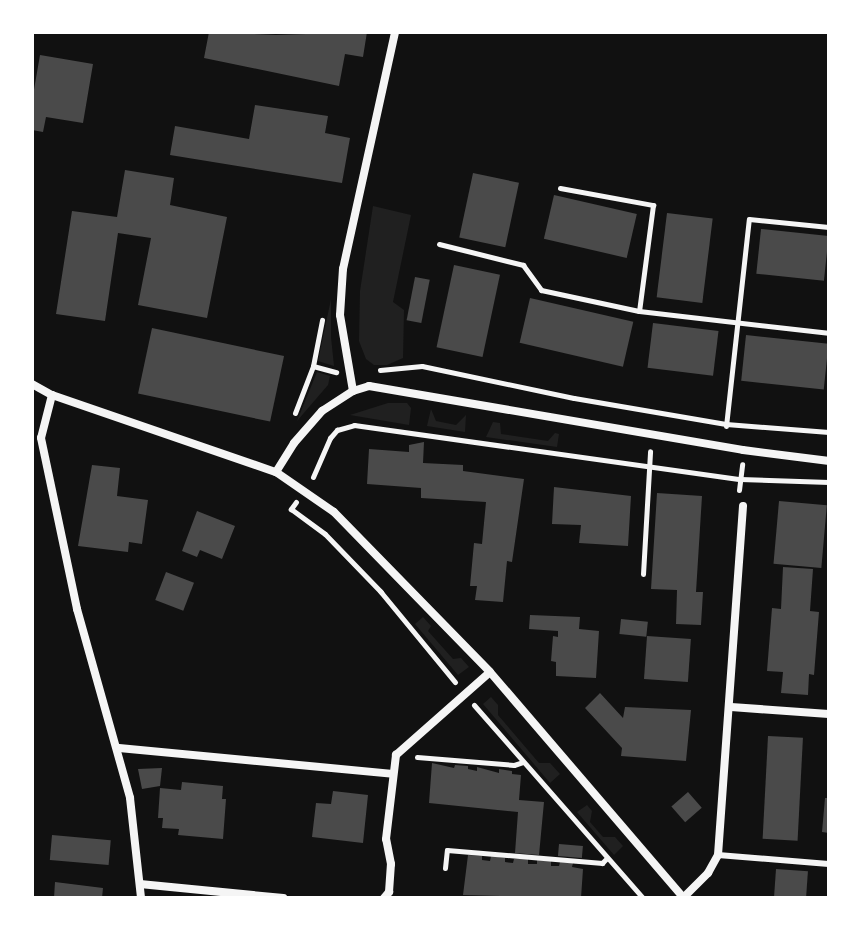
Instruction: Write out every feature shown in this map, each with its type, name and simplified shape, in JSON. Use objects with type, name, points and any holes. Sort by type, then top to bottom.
[{"type":"street","points":[[353,391],[340,315],[343,269],[395,32]]},
{"type":"street","points":[[32,384],[52,395],[276,472],[305,490],[368,543],[490,672],[684,898],[708,873],[718,855],[743,506]]},
{"type":"street","points":[[276,472],[294,443],[322,411],[353,391],[369,386],[723,447],[829,461]]},
{"type":"street","points":[[52,395],[41,438],[77,609],[119,748],[130,798],[141,898]]},
{"type":"street","points":[[384,898],[389,892],[391,864],[386,839],[396,755],[490,672]]},
{"type":"street","points":[[731,707],[829,714]]},
{"type":"street","points":[[119,748],[393,774]]},
{"type":"street","points":[[140,884],[283,898]]},
{"type":"lane","points":[[718,855],[829,864]]},
{"type":"path","points":[[560,188],[653,205],[639,311]]},
{"type":"path","points":[[723,447],[749,219],[829,227]]},
{"type":"path","points":[[439,244],[523,265],[541,290],[639,311],[828,333]]},
{"type":"path","points":[[291,422],[313,366],[324,311]]},
{"type":"path","points":[[313,366],[350,376],[422,366],[574,398],[726,424],[829,432]]},
{"type":"path","points":[[643,898],[464,694],[381,592],[325,534],[291,509],[320,468],[320,457],[330,438],[337,430],[354,425],[740,479],[829,482]]},
{"type":"path","points":[[743,450],[739,498],[743,506]]},
{"type":"path","points":[[643,574],[649,467]]},
{"type":"path","points":[[378,580],[381,592]]},
{"type":"path","points":[[405,744],[418,758],[519,766],[523,762]]},
{"type":"path","points":[[445,868],[447,850],[602,863],[607,858]]},
{"type":"shaded area","points":[[373,206],[411,215],[393,302],[404,310],[403,358],[387,365],[374,365],[366,359],[359,341],[360,291]]},
{"type":"shaded area","points":[[331,299],[331,337],[334,366],[318,361]]},
{"type":"shaded area","points":[[317,372],[330,376],[328,385],[297,421]]},
{"type":"shaded area","points":[[388,403],[407,403],[411,408],[409,425],[350,415]]},
{"type":"shaded area","points":[[431,409],[436,421],[456,425],[466,415],[465,432],[427,426]]},
{"type":"shaded area","points":[[493,422],[500,423],[501,434],[548,441],[555,433],[559,434],[557,447],[486,437]]},
{"type":"shaded area","points":[[423,617],[431,626],[428,631],[453,659],[461,658],[469,667],[458,675],[415,624]]},
{"type":"shaded area","points":[[491,697],[498,705],[498,715],[539,763],[550,763],[560,774],[550,783],[483,704]]},
{"type":"shaded area","points":[[587,805],[592,811],[590,822],[603,837],[615,837],[623,846],[614,855],[577,812]]},
{"type":"building","points":[[209,32],[276,35],[367,32],[363,57],[345,54],[339,86],[204,58]]},
{"type":"building","points":[[40,55],[93,64],[83,123],[46,117],[43,132],[32,130],[32,101]]},
{"type":"building","points":[[255,105],[328,116],[325,133],[350,138],[342,183],[170,155],[175,126],[249,139]]},
{"type":"building","points":[[125,170],[174,178],[170,205],[227,217],[207,318],[138,305],[151,238],[118,233],[105,321],[56,314],[72,211],[117,217]]},
{"type":"building","points":[[473,173],[519,183],[505,247],[459,238]]},
{"type":"building","points":[[554,195],[637,214],[627,258],[544,239]]},
{"type":"building","points":[[667,213],[713,219],[702,303],[657,297]]},
{"type":"building","points":[[761,229],[829,236],[824,281],[756,274]]},
{"type":"building","points":[[454,265],[500,275],[483,357],[437,347]]},
{"type":"building","points":[[415,277],[430,280],[421,323],[407,320]]},
{"type":"building","points":[[530,298],[633,322],[623,367],[520,343]]},
{"type":"building","points":[[653,323],[719,331],[713,376],[648,368]]},
{"type":"building","points":[[152,328],[284,356],[270,422],[138,394]]},
{"type":"building","points":[[746,335],[829,344],[824,389],[741,381]]},
{"type":"building","points":[[424,442],[423,463],[463,465],[463,471],[524,479],[512,562],[507,561],[503,602],[475,600],[477,586],[470,586],[474,543],[482,544],[486,502],[421,498],[421,488],[367,484],[369,449],[409,452],[409,445]]},
{"type":"building","points":[[92,465],[120,468],[117,496],[148,500],[142,544],[129,542],[128,552],[78,546]]},
{"type":"building","points":[[554,487],[631,496],[628,546],[579,543],[581,525],[552,524]]},
{"type":"building","points":[[657,493],[702,496],[696,592],[703,592],[701,625],[676,624],[677,590],[651,589]]},
{"type":"building","points":[[779,501],[827,505],[821,568],[774,564]]},
{"type":"building","points":[[197,511],[235,526],[222,559],[200,550],[197,557],[182,551]]},
{"type":"building","points":[[783,567],[813,569],[810,611],[819,612],[814,675],[809,674],[808,695],[781,693],[783,672],[767,671],[772,608],[781,609]]},
{"type":"building","points":[[166,572],[194,583],[183,611],[155,600]]},
{"type":"building","points":[[530,615],[580,617],[579,629],[599,631],[596,678],[556,676],[556,662],[551,661],[553,636],[558,637],[558,631],[529,629]]},
{"type":"building","points":[[621,619],[648,622],[646,637],[619,634]]},
{"type":"building","points":[[647,636],[691,639],[688,682],[644,679]]},
{"type":"building","points":[[600,693],[623,718],[625,707],[691,710],[686,761],[621,756],[622,748],[585,708]]},
{"type":"building","points":[[768,736],[803,738],[798,841],[763,839]]},
{"type":"building","points":[[432,763],[454,768],[455,765],[468,766],[468,769],[477,771],[477,767],[499,773],[499,769],[521,775],[519,800],[544,802],[539,855],[515,853],[518,812],[429,803]]},
{"type":"building","points":[[162,768],[160,786],[142,789],[138,769]]},
{"type":"building","points":[[182,782],[223,786],[222,799],[226,799],[223,839],[178,835],[179,829],[162,828],[163,818],[158,818],[160,788],[181,790]]},
{"type":"building","points":[[333,791],[368,795],[363,843],[312,837],[316,803],[331,804]]},
{"type":"building","points":[[688,792],[702,808],[685,822],[671,806]]},
{"type":"building","points":[[825,798],[829,798],[829,833],[822,832]]},
{"type":"building","points":[[52,835],[111,840],[109,865],[50,860]]},
{"type":"building","points":[[559,844],[583,846],[582,858],[558,856]]},
{"type":"building","points":[[468,855],[482,856],[482,860],[490,861],[491,856],[505,858],[505,862],[513,863],[514,859],[528,859],[528,864],[537,864],[537,860],[551,861],[551,866],[559,866],[560,862],[573,863],[572,867],[583,869],[581,898],[463,895]]},
{"type":"building","points":[[776,869],[808,871],[806,898],[774,896]]},
{"type":"building","points":[[55,882],[103,888],[102,898],[54,898]]}]
